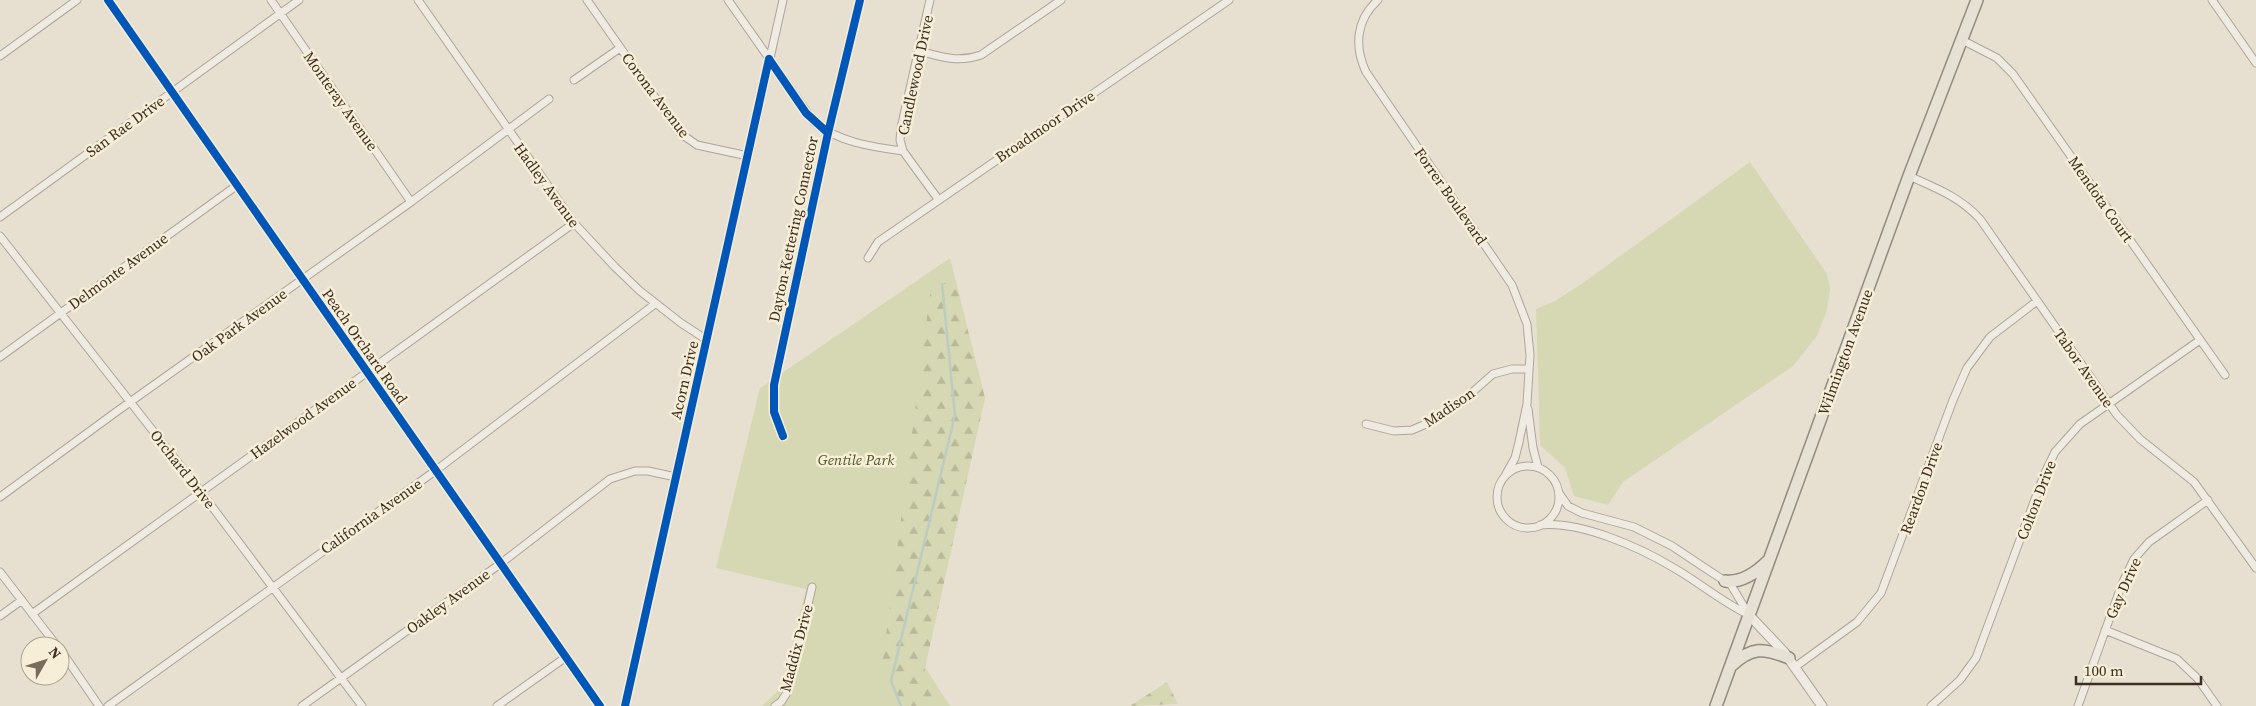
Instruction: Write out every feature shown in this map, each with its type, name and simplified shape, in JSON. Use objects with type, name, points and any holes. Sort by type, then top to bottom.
[{"type":"main road","name":"Wilmington Avenue","points":[[1716,706],[1909,176],[1977,0]]},
{"type":"main road","points":[[1725,581],[1742,579],[1757,571],[1769,559]]},
{"type":"main road","points":[[1730,668],[1748,653],[1759,650],[1770,651],[1792,662]]},
{"type":"street","points":[[0,56],[77,0]]},
{"type":"street","name":"Peach Orchard Road","points":[[108,0],[600,706]]},
{"type":"street","name":"Monteray Avenue","points":[[270,0],[411,202]]},
{"type":"street","name":"San Rae Drive","points":[[0,217],[299,0]]},
{"type":"street","name":"Hadley Avenue","points":[[418,0],[574,223],[614,267],[655,304],[707,340]]},
{"type":"street","name":"Corona Avenue","points":[[587,0],[680,133],[687,140],[704,148],[748,156]]},
{"type":"street","points":[[728,0],[806,113],[825,131],[843,139],[903,151],[938,199]]},
{"type":"street","name":"Acorn Drive","points":[[625,706],[783,0]]},
{"type":"street","name":"Candlewood Drive","points":[[903,151],[900,132],[930,0]]},
{"type":"street","points":[[919,51],[950,59],[970,58],[980,55],[1061,0]]},
{"type":"street","name":"Broadmoor Drive","points":[[868,258],[878,242],[938,199],[1229,0]]},
{"type":"street","name":"Forrer Boulevard","points":[[1378,0],[1367,12],[1360,28],[1358,46],[1362,62],[1379,92],[1512,285],[1528,324],[1530,355],[1527,404],[1533,448],[1538,467],[1548,473],[1555,481],[1559,493],[1568,506],[1634,527],[1672,546],[1731,585],[1749,615],[1792,662],[1822,706]]},
{"type":"street","points":[[2212,0],[2256,63]]},
{"type":"street","name":"Mendota Court","points":[[1962,40],[1996,58],[2013,74],[2225,375]]},
{"type":"street","points":[[574,80],[620,48]]},
{"type":"street","name":"Oak Park Avenue","points":[[0,497],[411,202],[549,99]]},
{"type":"street","name":"Tabor Avenue","points":[[1909,176],[1951,194],[1972,209],[2127,427],[2186,474],[2208,500],[2256,568]]},
{"type":"street","name":"Delmonte Avenue","points":[[0,357],[236,186]]},
{"type":"street","name":"Hazelwood Avenue","points":[[32,614],[574,223]]},
{"type":"street","name":"Orchard Drive","points":[[0,236],[201,492],[362,706]]},
{"type":"street","name":"Reardon Drive","points":[[1792,662],[1857,622],[1882,592],[1953,400],[1967,368],[1990,336],[2037,301]]},
{"type":"street","name":"California Avenue","points":[[108,706],[435,471],[655,304]]},
{"type":"street","name":"Colton Drive","points":[[1931,706],[1960,680],[1976,658],[2044,474],[2055,452],[2070,433],[2109,403],[2200,340]]},
{"type":"street","name":"Madison","points":[[1366,424],[1394,431],[1412,430],[1453,408],[1493,374],[1512,368],[1528,369]]},
{"type":"street","name":"Forrer Boulevard","points":[[1527,404],[1515,458],[1497,491],[1497,501],[1503,515],[1511,523],[1530,528],[1557,523],[1599,534],[1672,567],[1727,604],[1749,615]]},
{"type":"street","points":[[1506,474],[1515,468],[1525,466],[1538,467]]},
{"type":"street","name":"Oakley Avenue","points":[[302,706],[500,564],[610,479],[635,471],[661,473],[676,477]]},
{"type":"street","points":[[1540,525],[1554,514],[1558,504],[1559,493]]},
{"type":"street","name":"Gay Drive","points":[[2078,706],[2122,584],[2134,559],[2149,542],[2208,500]]},
{"type":"street","points":[[0,572],[49,636]]},
{"type":"street","name":"Maddix Drive","points":[[775,706],[781,702],[788,691],[812,587]]},
{"type":"street","points":[[0,616],[22,600]]},
{"type":"street","points":[[2105,630],[2177,659],[2198,679],[2217,706]]},
{"type":"street","points":[[497,706],[566,657]]},
{"type":"street","points":[[70,664],[99,706]]},
{"type":"green space","points":[[1750,162],[1827,274],[1830,289],[1827,310],[1817,336],[1793,366],[1623,482],[1608,505],[1574,496],[1565,468],[1540,445],[1536,309],[1555,301],[1583,283]]},
{"type":"green space","name":"Gentile Park","points":[[950,258],[985,398],[919,658],[950,706],[762,706],[782,687],[806,589],[716,568],[760,388]]},
{"type":"green space","points":[[954,276],[985,398],[924,673],[938,706],[897,706],[883,659],[930,294]]},
{"type":"green space","points":[[1167,682],[1178,704],[1130,706]]},
{"type":"waterway","points":[[901,706],[891,681],[955,415],[942,284]]},
{"type":"cycle path","points":[[108,0],[600,706]]},
{"type":"cycle path","name":"Dayton-Kettering Connector","points":[[783,436],[774,412],[774,385],[828,133],[860,0]]},
{"type":"cycle path","name":"Dayton-Kettering Connector","points":[[769,59],[806,113],[828,133]]},
{"type":"cycle path","points":[[625,706],[769,59]]}]
